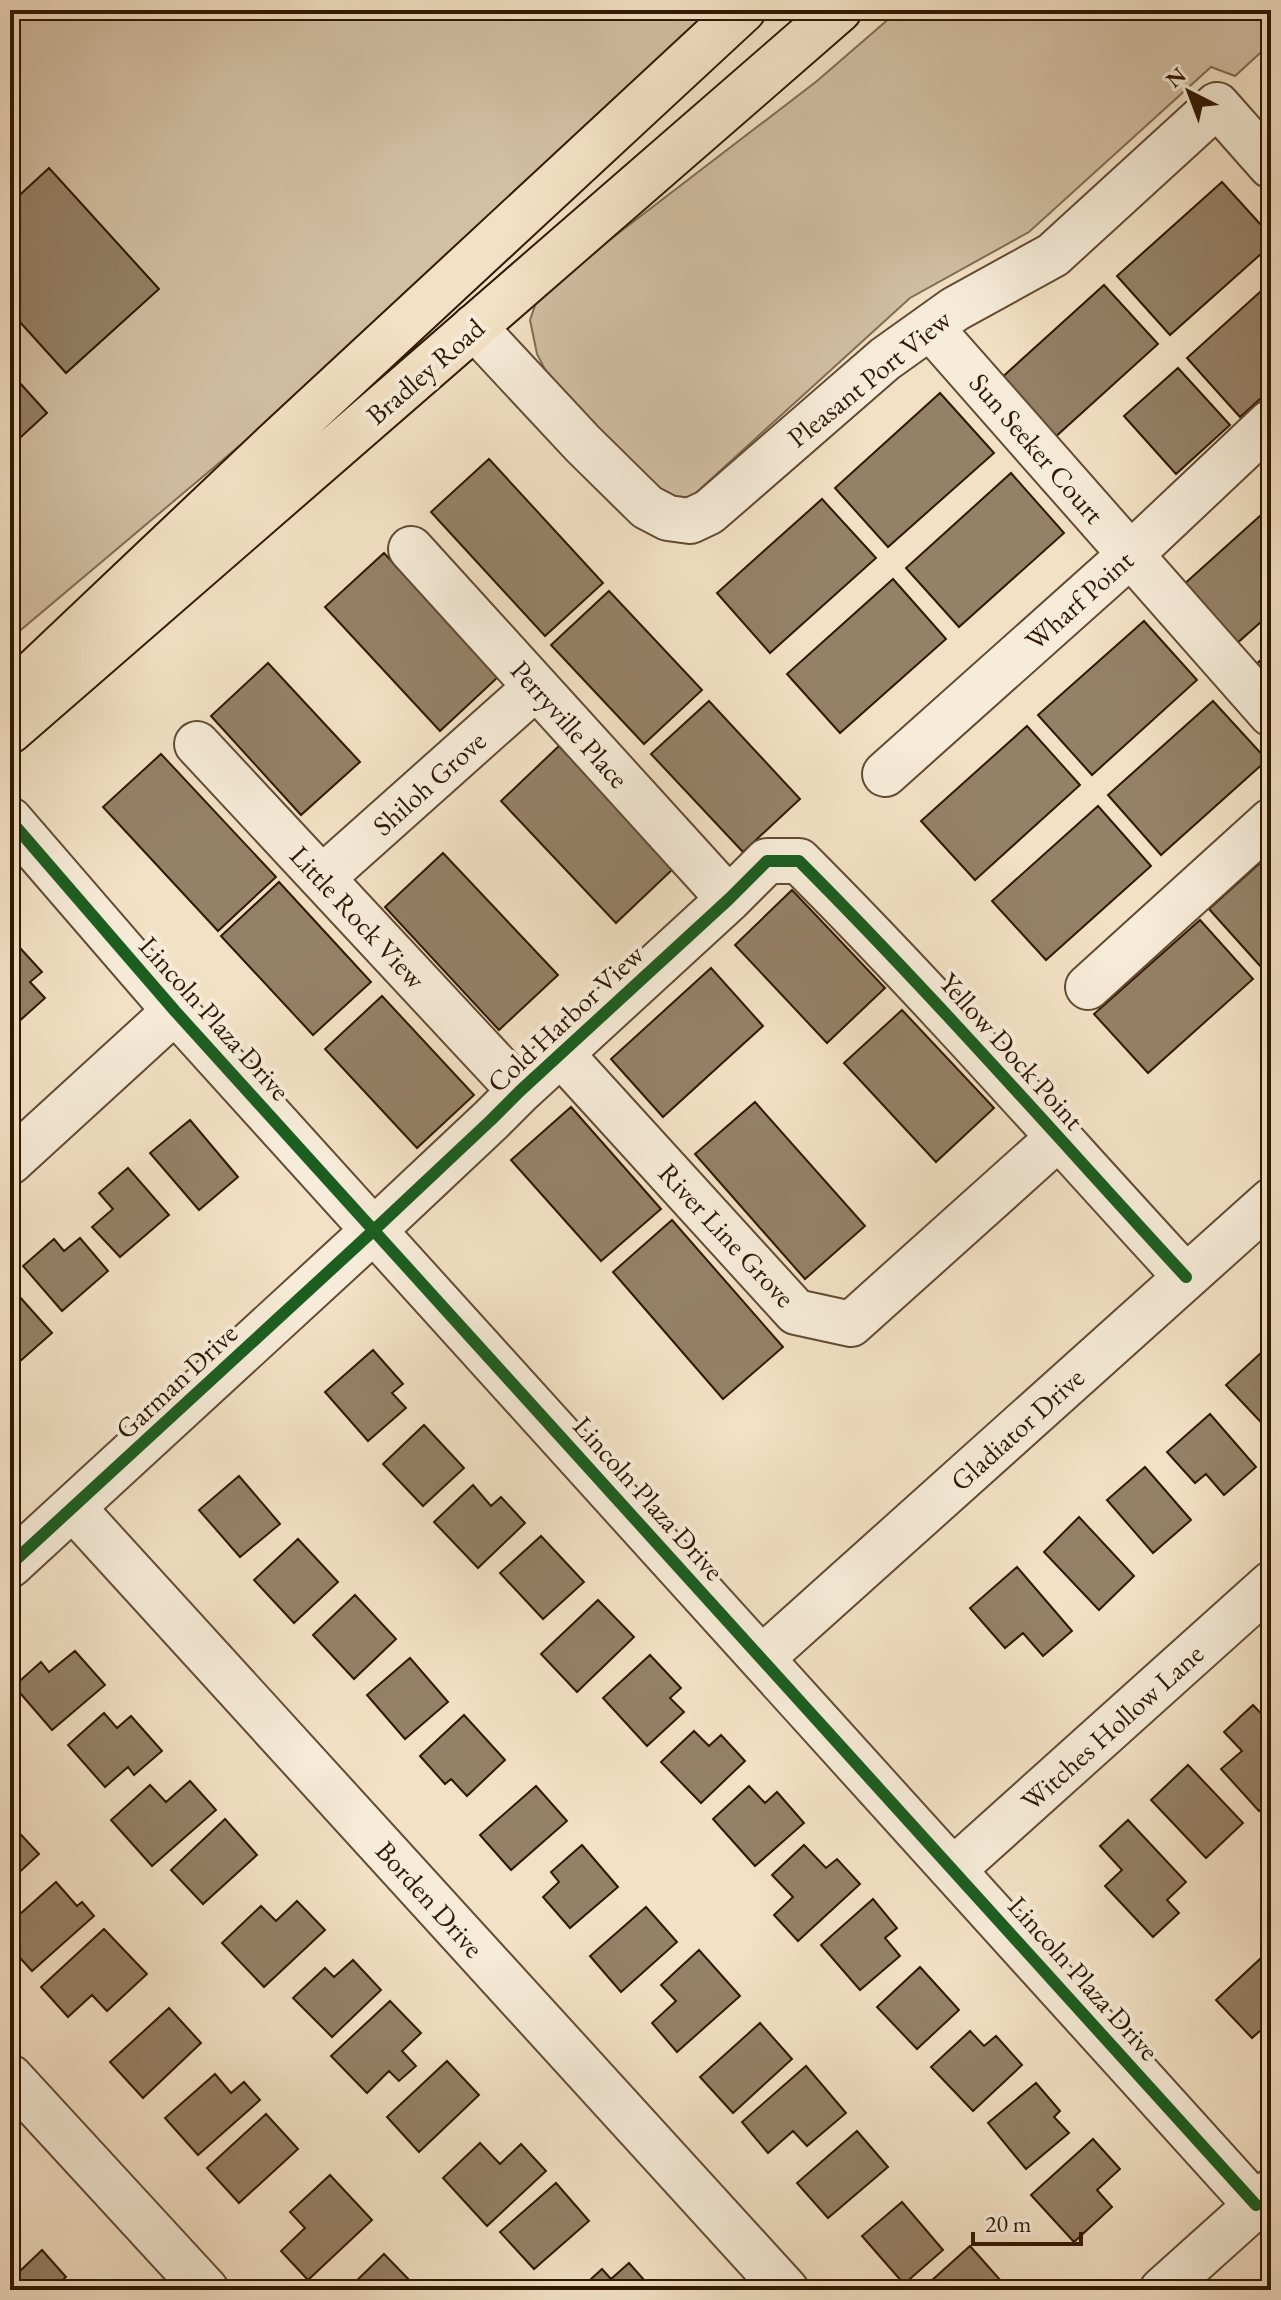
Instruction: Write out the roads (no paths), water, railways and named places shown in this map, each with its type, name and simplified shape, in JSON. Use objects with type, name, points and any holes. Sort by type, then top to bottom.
[{"type":"main road","name":"Bradley Road","points":[[10,694],[743,10]]},
{"type":"main road","name":"Bradley Road","points":[[10,731],[839,10]]},
{"type":"street","name":"Pleasant Port View","points":[[474,327],[583,444],[647,507],[668,518],[690,521],[709,512],[885,359],[955,309],[1053,255],[1217,105],[1269,159]]},
{"type":"street","name":"Sun Seeker Court","points":[[930,327],[1271,714]]},
{"type":"street","name":"Wharf Point","points":[[885,774],[1130,555],[1271,422]]},
{"type":"street","name":"Perryville Place","points":[[411,549],[729,899]]},
{"type":"street","name":"Shiloh Grove","points":[[322,878],[536,687]]},
{"type":"street","name":"Little Rock View","points":[[197,744],[520,1091]]},
{"type":"street","name":"Lincoln Plaza Drive","points":[[10,820],[175,1011],[373,1231],[954,1869],[1264,2198]]},
{"type":"street","points":[[1088,987],[1271,821]]},
{"type":"street","name":"Cold Harbor View","points":[[373,1231],[767,861],[799,861]]},
{"type":"street","name":"Yellow Dock Point","points":[[799,861],[991,1061],[1186,1277]]},
{"type":"street","points":[[10,1162],[175,1011]]},
{"type":"street","name":"River Line Grove","points":[[561,1054],[796,1312],[851,1324],[1058,1138]]},
{"type":"street","name":"Gladiator Drive","points":[[762,1658],[1271,1201]]},
{"type":"street","name":"Garman Drive","points":[[10,1565],[373,1231]]},
{"type":"street","name":"Borden Drive","points":[[73,1508],[786,2290]]},
{"type":"street","name":"Witches Hollow Lane","points":[[954,1869],[1271,1584]]},
{"type":"street","points":[[10,2077],[206,2290]]},
{"type":"street","points":[[1162,2290],[1264,2198]]}]
